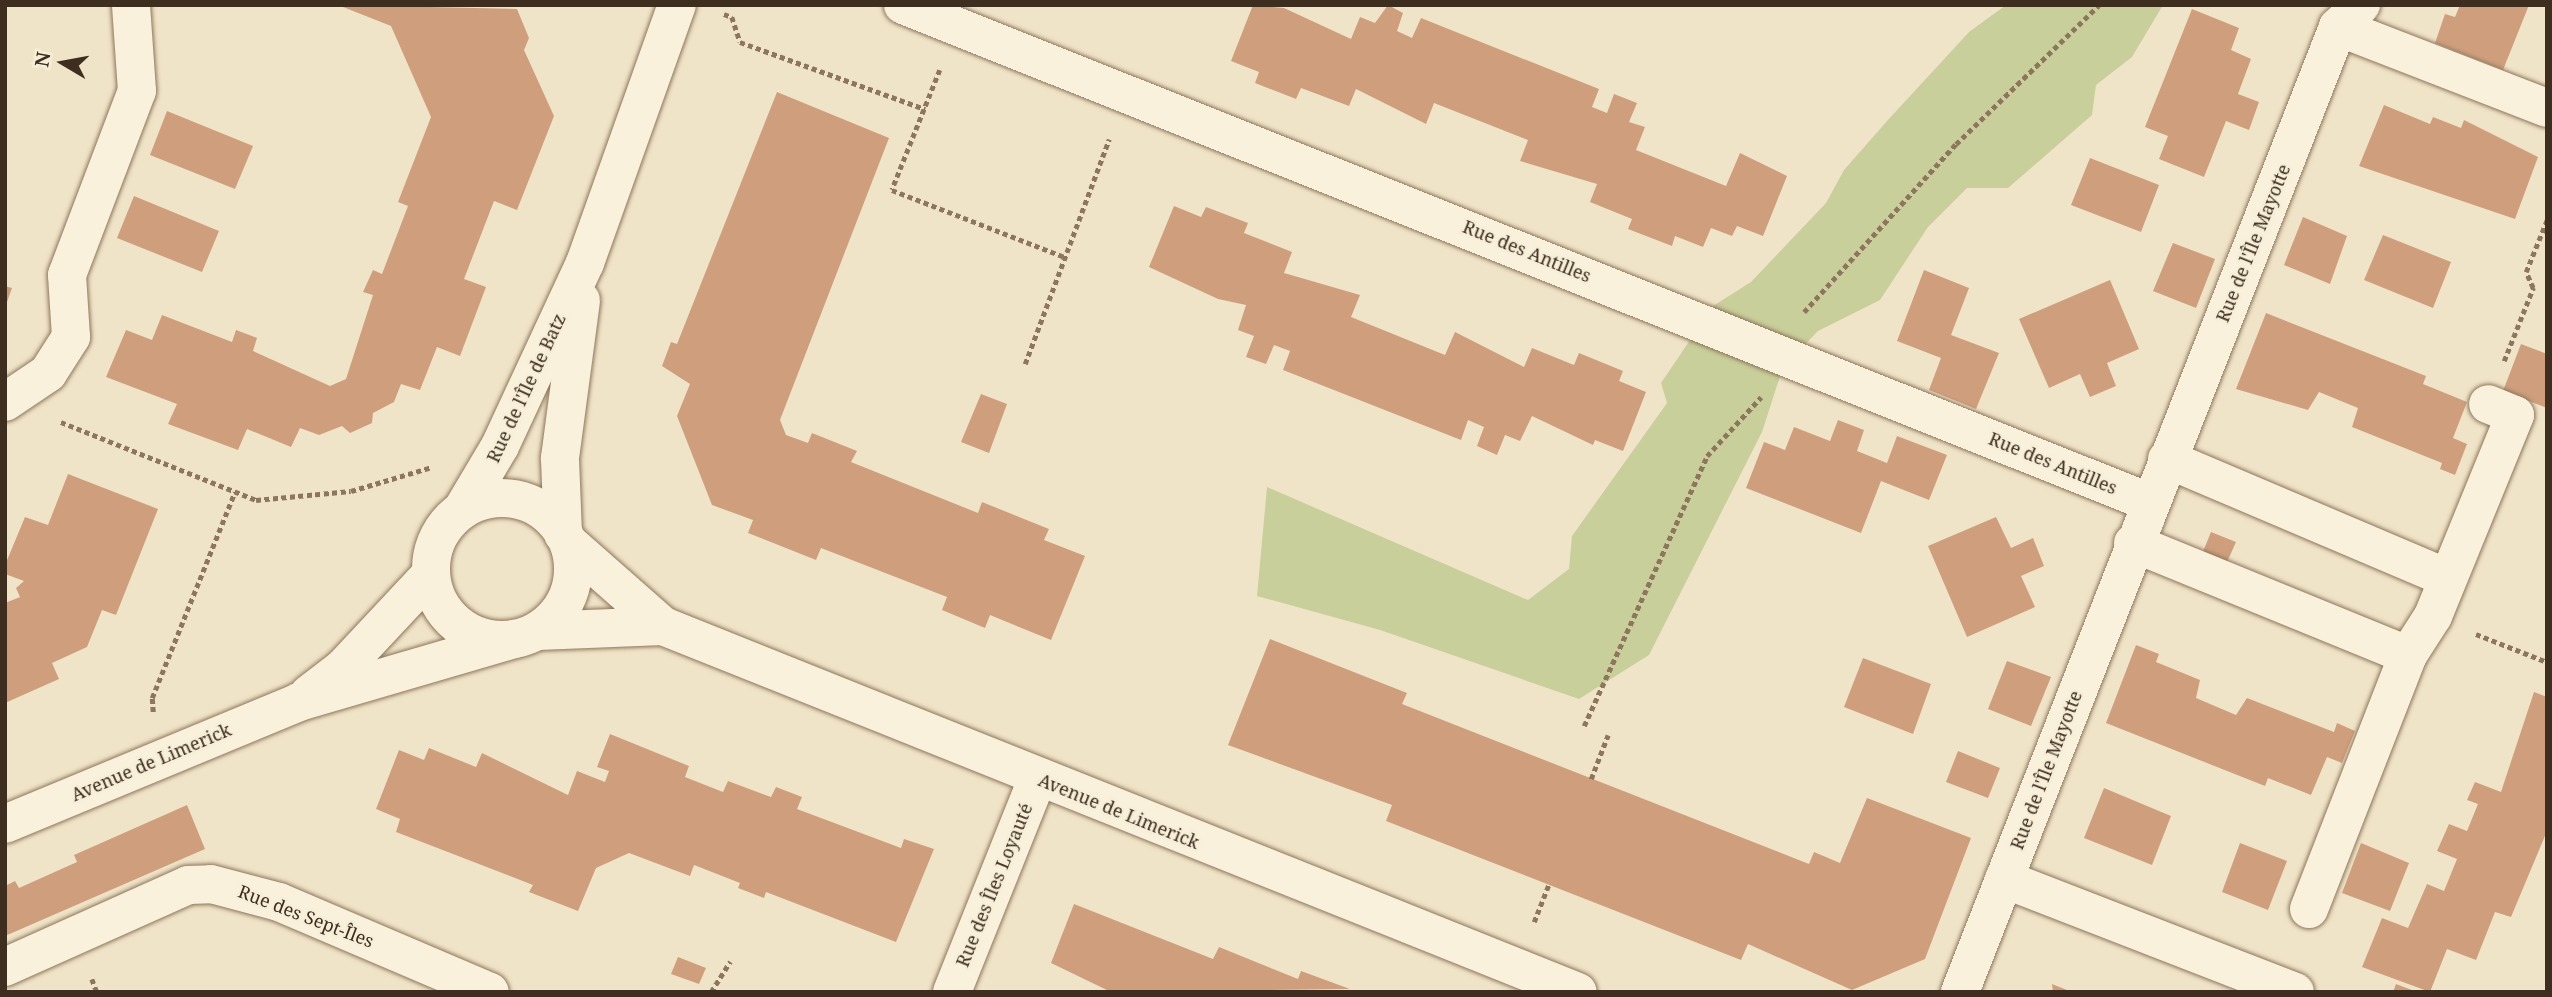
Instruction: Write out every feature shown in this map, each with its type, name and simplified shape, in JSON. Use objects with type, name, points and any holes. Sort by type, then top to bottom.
[{"type":"street","points":[[7,401],[48,373],[71,337],[67,275],[137,91],[131,5]]},
{"type":"street","name":"Rue des Antilles","points":[[903,5],[1127,91],[2149,502]]},
{"type":"street","name":"Rue de l'Île de Batz","points":[[462,510],[500,446],[585,263],[694,7]]},
{"type":"street","name":"Rue de l'Île Mayotte","points":[[1960,992],[2342,13],[2547,108]]},
{"type":"street","name":"Rue de l'Île de Batz","points":[[567,539],[560,458],[585,263]]},
{"type":"street","points":[[2309,909],[2408,654],[2433,616],[2515,415],[2488,404]]},
{"type":"street","points":[[2167,459],[2448,578]]},
{"type":"street","points":[[510,499],[540,510],[567,539],[567,596],[526,635],[467,632],[448,617],[430,575],[438,538],[462,510],[510,499]]},
{"type":"street","name":"Avenue de Limerick","points":[[567,539],[663,626],[1037,779],[1510,979],[1578,992]]},
{"type":"street","points":[[2133,543],[2408,654]]},
{"type":"street","name":"Avenue de Limerick","points":[[299,702],[343,668],[430,575]]},
{"type":"street","name":"Avenue de Limerick","points":[[5,824],[156,758],[299,702],[526,635],[663,626]]},
{"type":"street","name":"Rue des Îles Loyauté","points":[[952,992],[1037,779]]},
{"type":"street","points":[[2004,879],[2295,992]]},
{"type":"street","name":"Rue des Sept-Îles","points":[[5,967],[188,885],[211,884],[279,902],[490,992]]},
{"type":"path","points":[[694,7],[732,17],[740,42],[925,109]]},
{"type":"path","points":[[957,24],[892,190],[1065,257]]},
{"type":"path","points":[[1025,364],[1127,91]]},
{"type":"path","points":[[7,401],[256,499],[300,500],[387,484],[442,463]]},
{"type":"path","points":[[156,758],[152,698],[235,492]]},
{"type":"path","points":[[2433,616],[2547,662]]},
{"type":"path","points":[[1591,779],[1608,736]]},
{"type":"path","points":[[711,992],[730,962]]},
{"type":"green space","points":[[2006,5],[2163,5],[2132,57],[2096,85],[2092,115],[2008,188],[1967,188],[1928,227],[1880,300],[1818,331],[1783,367],[1762,432],[1649,655],[1579,699],[1380,630],[1257,596],[1267,487],[1528,600],[1569,569],[1572,536],[1667,403],[1661,383],[1713,306],[1751,282],[1826,203],[1844,170],[1887,121],[1969,32]]},
{"type":"building","points":[[338,5],[517,9],[529,38],[524,50],[554,116],[517,210],[494,201],[464,279],[486,287],[460,356],[437,347],[420,390],[401,384],[394,402],[373,413],[372,423],[350,433],[342,426],[319,435],[300,428],[291,447],[247,429],[238,450],[168,424],[177,404],[106,377],[126,330],[152,340],[162,315],[232,342],[236,330],[257,338],[253,351],[330,386],[346,379],[373,295],[363,292],[373,270],[382,274],[408,206],[398,202],[431,117],[391,26]]},
{"type":"building","points":[[1253,5],[1284,8],[1351,39],[1360,17],[1375,23],[1388,5],[1403,13],[1397,31],[1412,38],[1421,18],[1599,89],[1592,107],[1607,113],[1614,94],[1637,103],[1629,122],[1645,127],[1636,150],[1726,186],[1740,153],[1787,176],[1763,236],[1737,226],[1732,236],[1711,228],[1703,247],[1675,236],[1672,246],[1628,229],[1632,219],[1590,202],[1597,184],[1520,161],[1528,140],[1434,103],[1426,124],[1356,89],[1349,106],[1301,88],[1296,99],[1255,83],[1259,72],[1231,61]]},
{"type":"building","points":[[2460,5],[2529,5],[2503,70],[2435,43],[2445,14],[2455,17]]},
{"type":"building","points":[[2192,9],[2239,28],[2231,50],[2251,59],[2238,94],[2259,102],[2249,130],[2226,121],[2204,177],[2159,159],[2168,136],[2145,127]]},
{"type":"building","points":[[777,92],[889,138],[780,420],[786,435],[808,443],[812,433],[857,451],[851,462],[978,513],[982,502],[1049,529],[1044,540],[1085,556],[1051,640],[990,615],[985,628],[942,610],[947,597],[821,548],[816,560],[748,533],[753,520],[712,505],[677,416],[690,384],[662,366],[671,342],[677,344]]},
{"type":"building","points":[[2384,105],[2430,124],[2433,117],[2461,128],[2464,120],[2538,157],[2515,219],[2359,166]]},
{"type":"building","points":[[167,111],[253,146],[235,189],[150,155]]},
{"type":"building","points":[[2090,158],[2159,185],[2141,232],[2071,205]]},
{"type":"building","points":[[134,196],[219,231],[202,272],[117,238]]},
{"type":"building","points":[[1174,206],[1201,217],[1206,207],[1248,223],[1244,233],[1292,252],[1284,273],[1360,295],[1351,317],[1445,355],[1455,332],[1524,367],[1532,348],[1574,365],[1579,353],[1623,371],[1619,381],[1646,392],[1623,451],[1595,440],[1593,445],[1532,416],[1520,441],[1505,435],[1497,455],[1477,446],[1484,427],[1468,420],[1461,440],[1283,370],[1290,351],[1274,345],[1266,364],[1246,357],[1254,336],[1238,330],[1246,305],[1218,299],[1149,267]]},
{"type":"building","points":[[2303,217],[2347,236],[2330,284],[2284,265]]},
{"type":"building","points":[[2383,235],[2451,262],[2433,308],[2364,280]]},
{"type":"building","points":[[2173,243],[2215,259],[2196,308],[2153,291]]},
{"type":"building","points":[[1924,270],[1969,288],[1951,335],[1999,353],[1976,409],[1929,390],[1941,358],[1897,341]]},
{"type":"building","points":[[2110,280],[2139,349],[2107,363],[2116,386],[2090,397],[2080,374],[2049,388],[2019,319]]},
{"type":"building","points":[[5,286],[12,288],[6,305],[5,305]]},
{"type":"building","points":[[2266,313],[2426,376],[2423,384],[2467,402],[2453,438],[2467,444],[2455,475],[2440,469],[2442,463],[2352,427],[2358,408],[2319,392],[2308,410],[2236,389]]},
{"type":"building","points":[[2521,344],[2547,354],[2547,408],[2503,391]]},
{"type":"building","points":[[981,394],[1007,404],[989,453],[961,442]]},
{"type":"building","points":[[1838,420],[1864,430],[1857,451],[1887,463],[1897,436],[1947,455],[1929,500],[1881,481],[1861,533],[1746,488],[1764,442],[1785,450],[1794,427],[1830,441]]},
{"type":"building","points":[[68,474],[158,509],[116,615],[102,610],[87,647],[52,663],[59,679],[5,703],[5,603],[20,597],[16,588],[24,581],[5,574],[5,565],[25,517],[48,525]]},
{"type":"building","points":[[1996,517],[2011,548],[2033,538],[2044,566],[2021,576],[2035,607],[1967,637],[1928,546]]},
{"type":"building","points":[[2211,532],[2236,542],[2224,569],[2200,559]]},
{"type":"building","points":[[1270,639],[1407,693],[1402,704],[1809,864],[1814,852],[1840,863],[1867,798],[1971,838],[1925,959],[1852,990],[1748,944],[1741,960],[1386,821],[1392,805],[1228,745]]},
{"type":"building","points":[[2136,645],[2159,654],[2156,662],[2200,680],[2196,698],[2236,715],[2247,698],[2334,732],[2337,723],[2355,731],[2342,763],[2327,757],[2311,795],[2268,778],[2265,786],[2106,723]]},
{"type":"building","points":[[1863,658],[1931,684],[1913,734],[1844,707]]},
{"type":"building","points":[[2007,661],[2051,677],[2031,726],[1988,709]]},
{"type":"building","points":[[2534,692],[2547,697],[2547,831],[2511,917],[2495,912],[2476,960],[2447,949],[2430,992],[2362,967],[2382,918],[2408,928],[2427,884],[2444,891],[2457,859],[2437,851],[2449,824],[2467,831],[2478,804],[2467,800],[2475,782],[2501,792]]},
{"type":"building","points":[[610,734],[689,766],[685,777],[723,792],[728,781],[771,797],[776,787],[802,797],[797,809],[901,848],[904,839],[934,849],[896,942],[766,892],[764,898],[738,888],[740,883],[694,865],[690,876],[629,853],[596,868],[578,911],[529,892],[533,885],[396,832],[400,819],[376,809],[399,750],[424,760],[429,748],[476,767],[482,753],[568,795],[577,771],[605,782],[609,771],[597,767]]},
{"type":"building","points":[[1958,751],[2000,768],[1988,798],[1946,782]]},
{"type":"building","points":[[2104,788],[2171,816],[2152,865],[2084,838]]},
{"type":"building","points":[[187,805],[205,849],[5,936],[5,886],[15,881],[19,888],[77,862],[74,855]]},
{"type":"building","points":[[2240,843],[2287,861],[2268,910],[2222,892]]},
{"type":"building","points":[[2361,843],[2409,863],[2390,911],[2342,893]]},
{"type":"building","points":[[1074,904],[1213,959],[1219,947],[1298,979],[1301,971],[1350,989],[1111,992],[1051,963]]},
{"type":"building","points":[[678,957],[706,968],[699,984],[671,974]]},
{"type":"building","points":[[2052,984],[2072,992],[2053,992]]},
{"type":"building","points":[[2396,984],[2417,992],[2393,992]]}]
